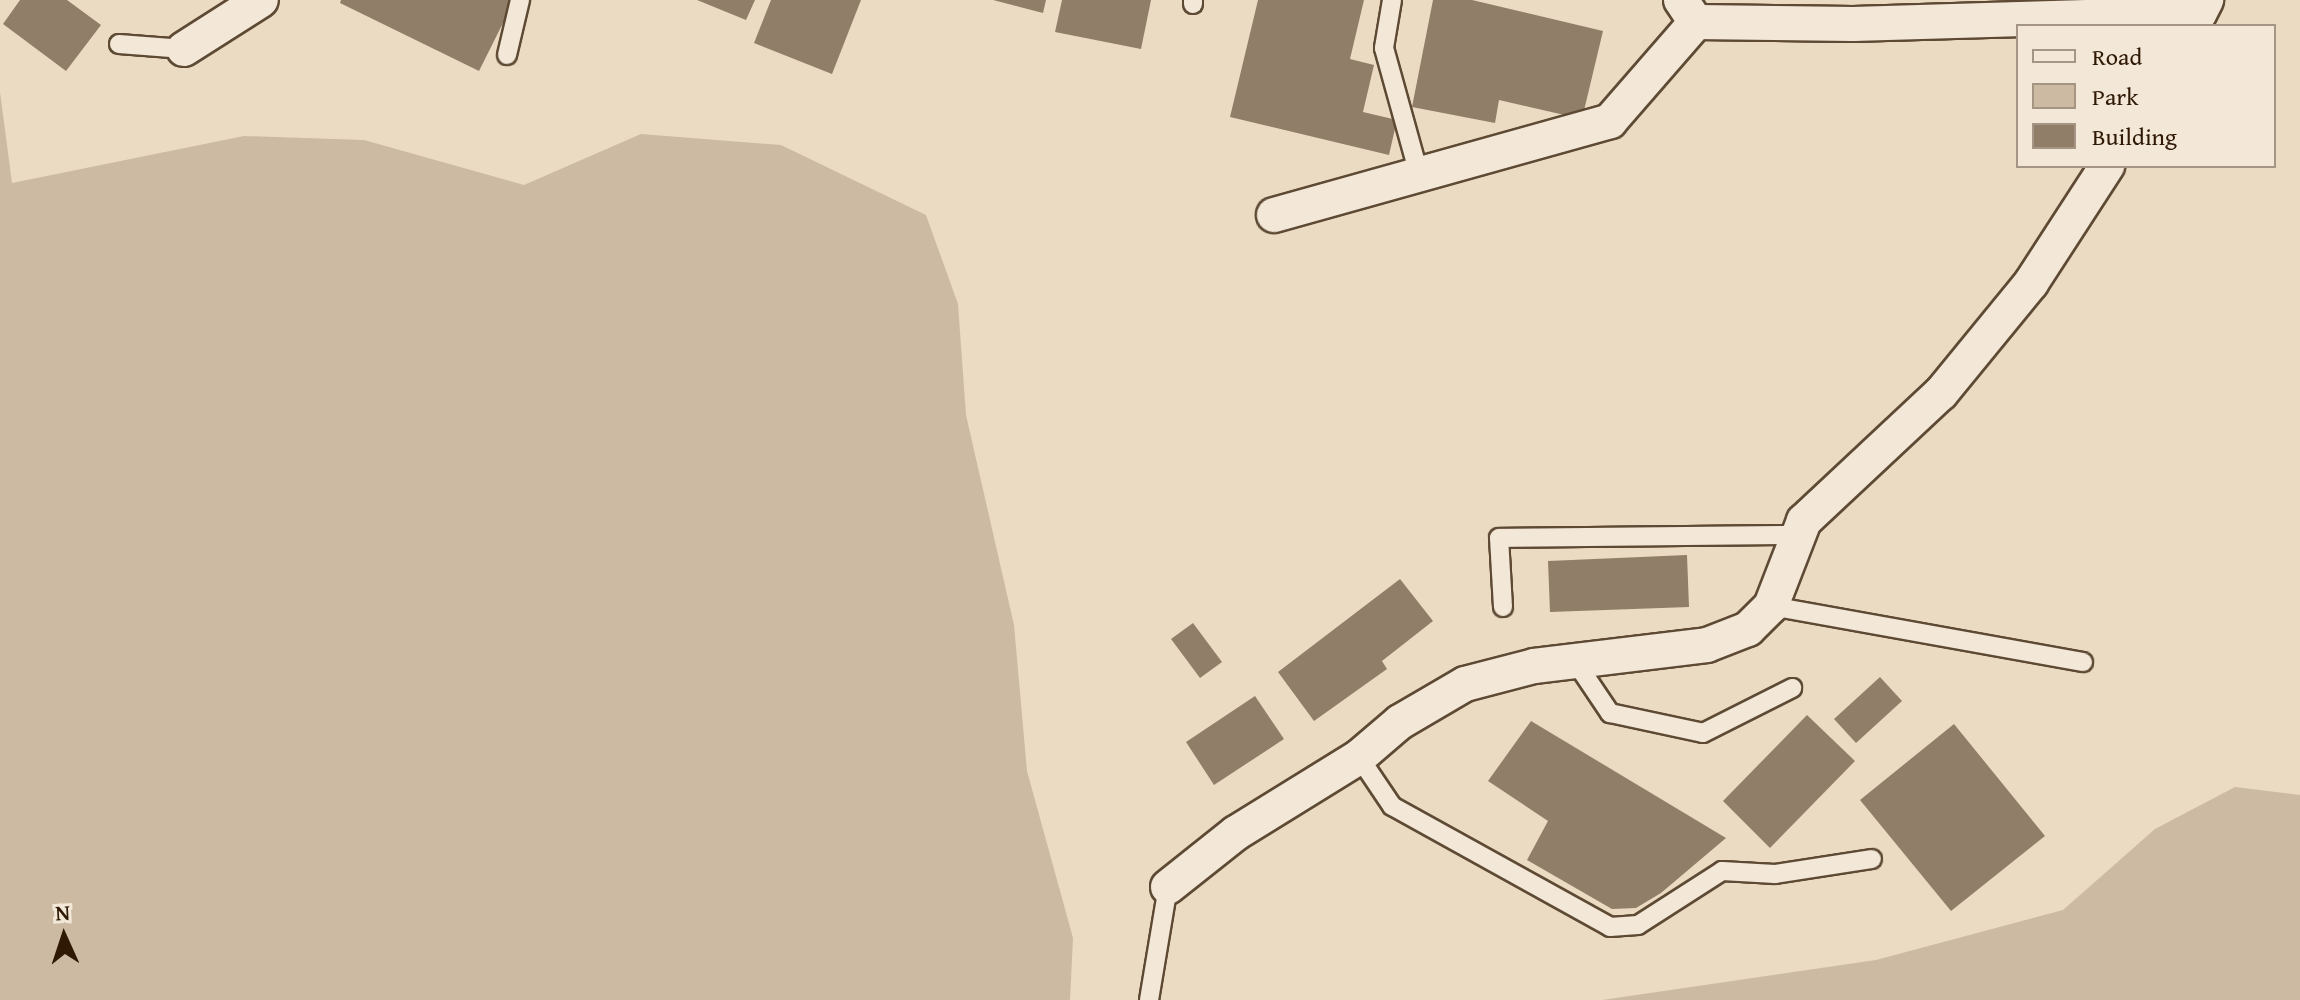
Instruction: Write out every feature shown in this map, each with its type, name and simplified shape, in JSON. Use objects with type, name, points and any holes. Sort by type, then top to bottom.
[{"type":"street","points":[[184,49],[261,0]]},
{"type":"street","points":[[1274,215],[1610,121],[1689,11],[1869,23],[2199,13]]},
{"type":"street","points":[[1168,887],[1236,833],[1359,757],[1400,722],[1465,684],[1534,666],[1707,645],[1748,629],[1771,606],[1804,521],[1941,393],[2031,283],[2106,168]]},
{"type":"lane","points":[[507,55],[520,0]]},
{"type":"lane","points":[[1392,0],[1384,48],[1419,174]]},
{"type":"lane","points":[[119,44],[184,49]]},
{"type":"lane","points":[[1503,607],[1499,538],[1798,535]]},
{"type":"lane","points":[[1771,606],[2083,662]]},
{"type":"lane","points":[[1575,661],[1610,713],[1703,733],[1792,688]]},
{"type":"lane","points":[[1359,757],[1392,806],[1610,927],[1638,925],[1722,871],[1775,874],[1872,859]]},
{"type":"lane","points":[[1149,1000],[1168,887]]},
{"type":"green space","points":[[0,92],[12,183],[244,136],[364,140],[524,185],[641,134],[781,145],[926,215],[958,304],[966,415],[1014,625],[1027,771],[1073,938],[1070,1000],[0,1000]]},
{"type":"green space","points":[[2235,787],[2300,795],[2300,1000],[1602,1000],[1876,960],[2063,910],[2155,829]]},
{"type":"building","points":[[20,0],[67,0],[101,25],[66,71],[3,24]]},
{"type":"building","points":[[341,0],[514,1],[479,71],[340,3]]},
{"type":"building","points":[[697,0],[755,0],[746,20]]},
{"type":"building","points":[[771,0],[861,0],[832,74],[754,43]]},
{"type":"building","points":[[993,0],[1046,0],[1043,13]]},
{"type":"building","points":[[1062,0],[1151,0],[1141,49],[1055,32]]},
{"type":"building","points":[[1258,0],[1364,0],[1350,59],[1374,65],[1363,112],[1397,120],[1389,155],[1230,117]]},
{"type":"building","points":[[1433,0],[1472,0],[1603,31],[1582,119],[1499,100],[1495,123],[1412,107]]},
{"type":"building","points":[[1687,555],[1689,607],[1550,612],[1548,561]]},
{"type":"building","points":[[1400,579],[1433,621],[1382,661],[1387,669],[1314,721],[1278,672]]},
{"type":"building","points":[[1193,623],[1222,662],[1200,678],[1171,639]]},
{"type":"building","points":[[1880,677],[1902,701],[1856,743],[1834,719]]},
{"type":"building","points":[[1255,696],[1284,739],[1214,785],[1186,742]]},
{"type":"building","points":[[1807,715],[1855,761],[1770,848],[1723,801]]},
{"type":"building","points":[[1531,721],[1726,838],[1661,893],[1636,908],[1612,909],[1527,860],[1548,821],[1488,781]]},
{"type":"building","points":[[1954,724],[2045,836],[1951,911],[1860,800]]}]
